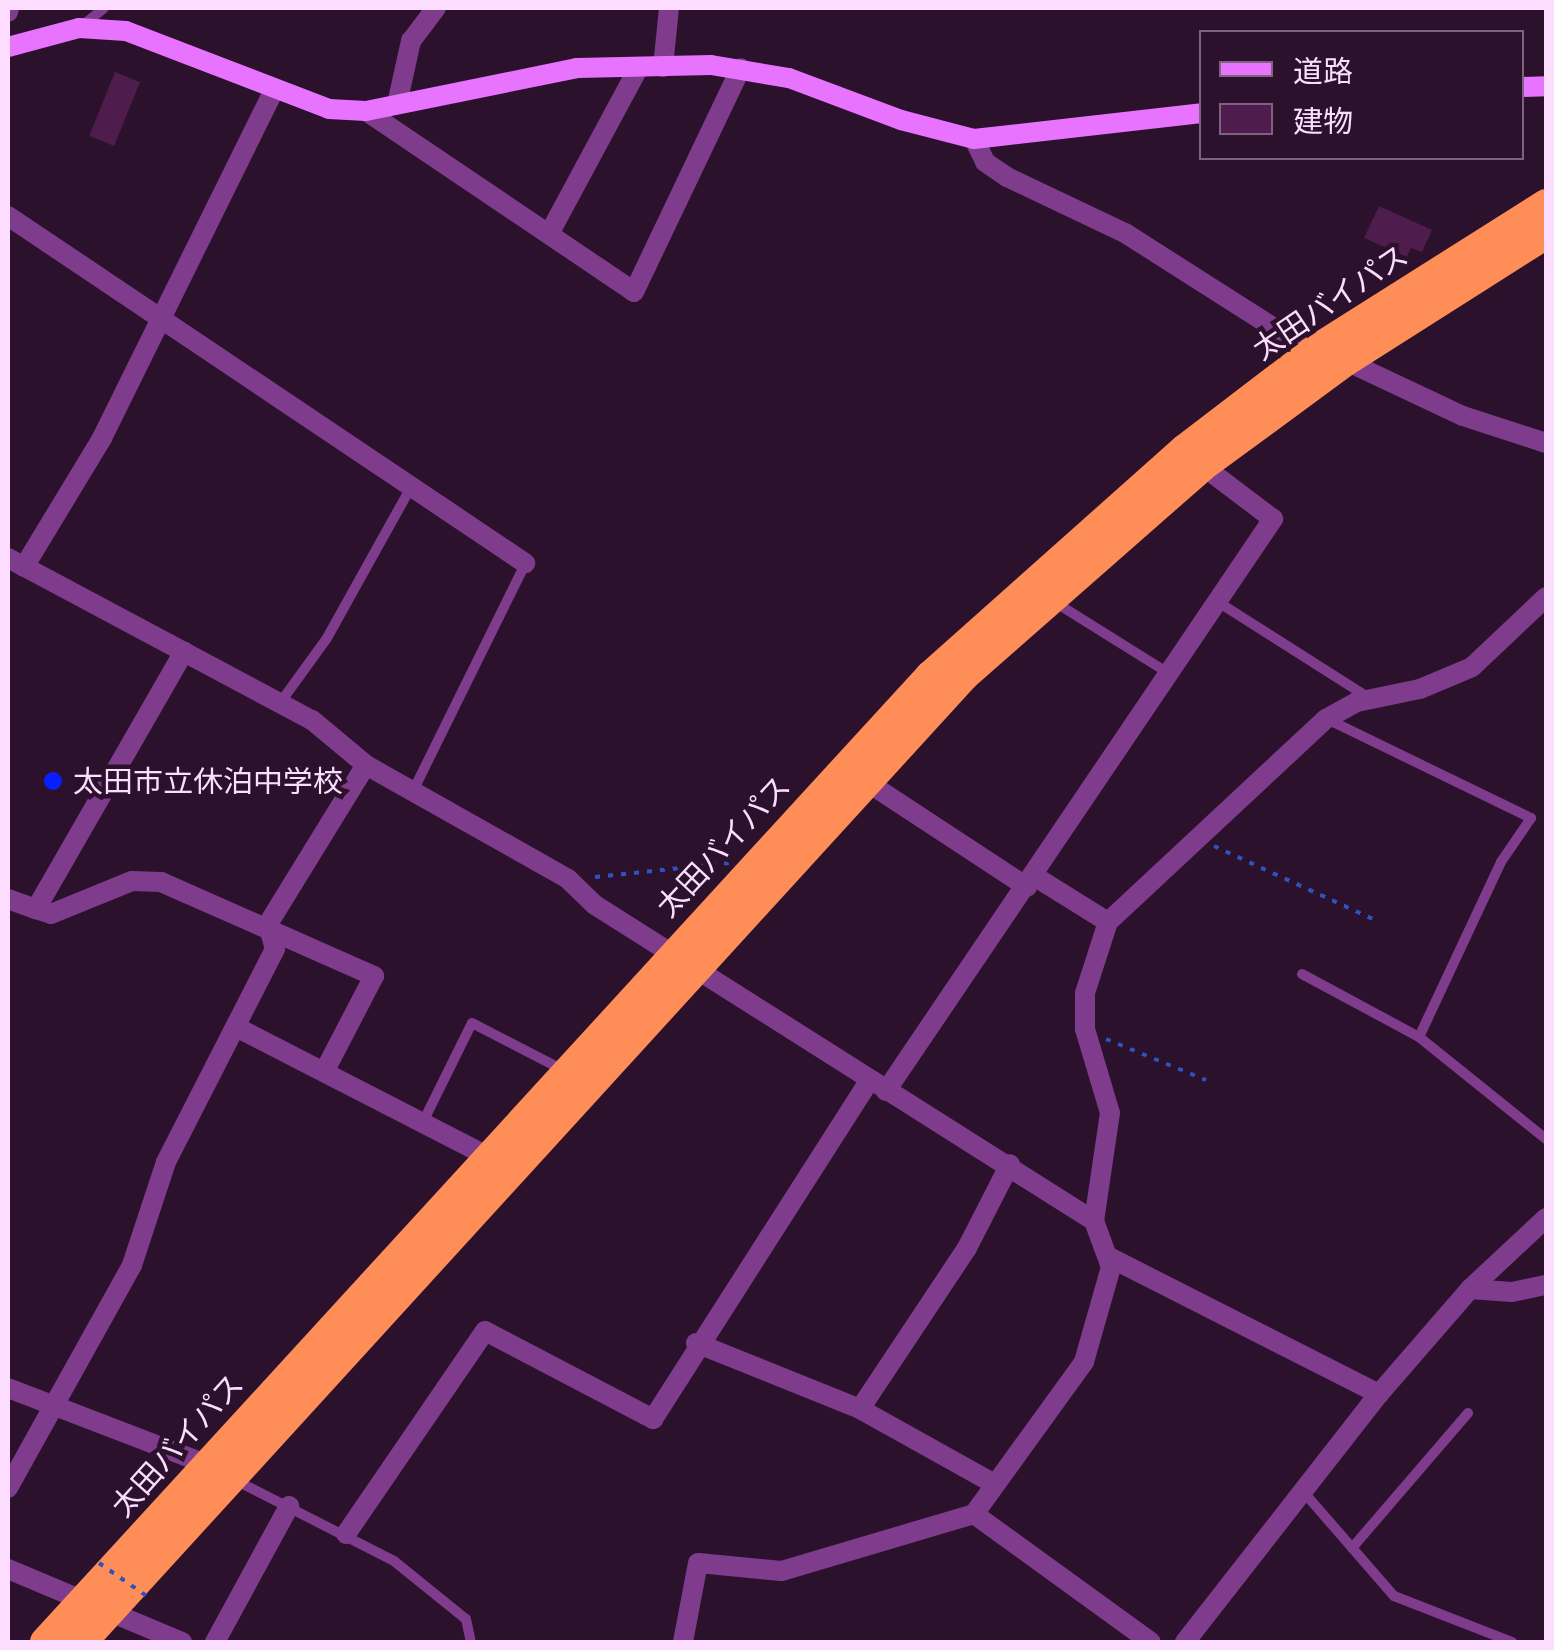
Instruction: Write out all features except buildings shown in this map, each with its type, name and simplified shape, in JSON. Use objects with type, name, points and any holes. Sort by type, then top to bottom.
[{"type":"highway","name":"太田バイパス","points":[[45,1642],[96,1608],[685,959],[742,877],[930,676],[1031,581],[1185,449],[1312,352],[1546,204]]},
{"type":"highway","name":"太田バイパス","points":[[218,1471],[564,1071],[685,959],[1048,598],[1203,466],[1346,361],[1546,234]]},
{"type":"highway","name":"太田バイパス","points":[[82,1642],[96,1608]]},
{"type":"street","points":[[397,104],[411,41],[436,8]]},
{"type":"street","points":[[663,66],[670,8]]},
{"type":"street","points":[[8,47],[79,28],[162,40],[273,92],[329,109],[366,110],[532,75],[663,66],[741,68],[974,139],[1199,113]]},
{"type":"street","points":[[549,234],[639,67]]},
{"type":"street","points":[[366,110],[634,292],[741,68]]},
{"type":"street","points":[[273,92],[158,316],[102,438],[16,563],[280,703],[366,765],[570,881],[596,905],[1094,1220]]},
{"type":"street","points":[[974,139],[986,162],[1007,177],[1125,232],[1312,352],[1346,361],[1462,416],[1546,443]]},
{"type":"street","points":[[8,216],[525,563]]},
{"type":"street","points":[[346,1534],[486,1331],[653,1419],[696,1343],[878,1086],[1031,882],[1273,519],[1203,466]]},
{"type":"street","points":[[683,1642],[698,1563],[781,1572],[974,1514],[1084,1362],[1109,1256],[1094,1220],[1110,1113],[1087,1034],[1085,993],[1108,922],[1201,840],[1326,719],[1371,699],[1420,689],[1472,667],[1546,598]]},
{"type":"street","points":[[36,910],[184,652]]},
{"type":"street","points":[[8,1488],[132,1265],[166,1162],[274,949],[268,924],[366,765]]},
{"type":"street","points":[[864,780],[1031,882],[1108,922]]},
{"type":"street","points":[[8,899],[51,914],[132,881],[161,882],[268,924],[374,976],[324,1072]]},
{"type":"street","points":[[236,1027],[487,1156]]},
{"type":"street","points":[[860,1409],[967,1248],[1010,1164]]},
{"type":"street","points":[[1185,1642],[1300,1488],[1379,1394],[1470,1289],[1546,1218]]},
{"type":"street","points":[[1109,1256],[1379,1394]]},
{"type":"street","points":[[1470,1289],[1512,1292],[1546,1285]]},
{"type":"street","points":[[696,1343],[860,1409],[995,1484]]},
{"type":"street","points":[[8,1388],[218,1471]]},
{"type":"street","points":[[214,1642],[289,1506]]},
{"type":"street","points":[[974,1514],[1150,1642]]},
{"type":"street","points":[[8,1568],[182,1642]]},
{"type":"lane","points":[[79,28],[104,8]]},
{"type":"lane","points":[[280,703],[327,638],[412,486]]},
{"type":"lane","points":[[413,791],[525,563]]},
{"type":"lane","points":[[1048,598],[1170,674]]},
{"type":"lane","points":[[1218,602],[1371,699]]},
{"type":"lane","points":[[1326,719],[1531,818],[1501,862],[1419,1038]]},
{"type":"lane","points":[[1302,974],[1419,1038],[1546,1138]]},
{"type":"lane","points":[[422,1123],[472,1023],[564,1071]]},
{"type":"lane","points":[[1352,1548],[1468,1413]]},
{"type":"lane","points":[[218,1471],[394,1561],[466,1620],[471,1642]]},
{"type":"lane","points":[[1300,1488],[1394,1596],[1512,1642]]},
{"type":"path","points":[[1201,840],[1377,921]]},
{"type":"path","points":[[570,881],[727,860],[742,877]]},
{"type":"path","points":[[1087,1034],[1206,1080]]},
{"type":"path","points":[[100,1563],[149,1601]]},
{"type":"place","name":"太田市立休泊中学校","points":[[53,781]]}]
